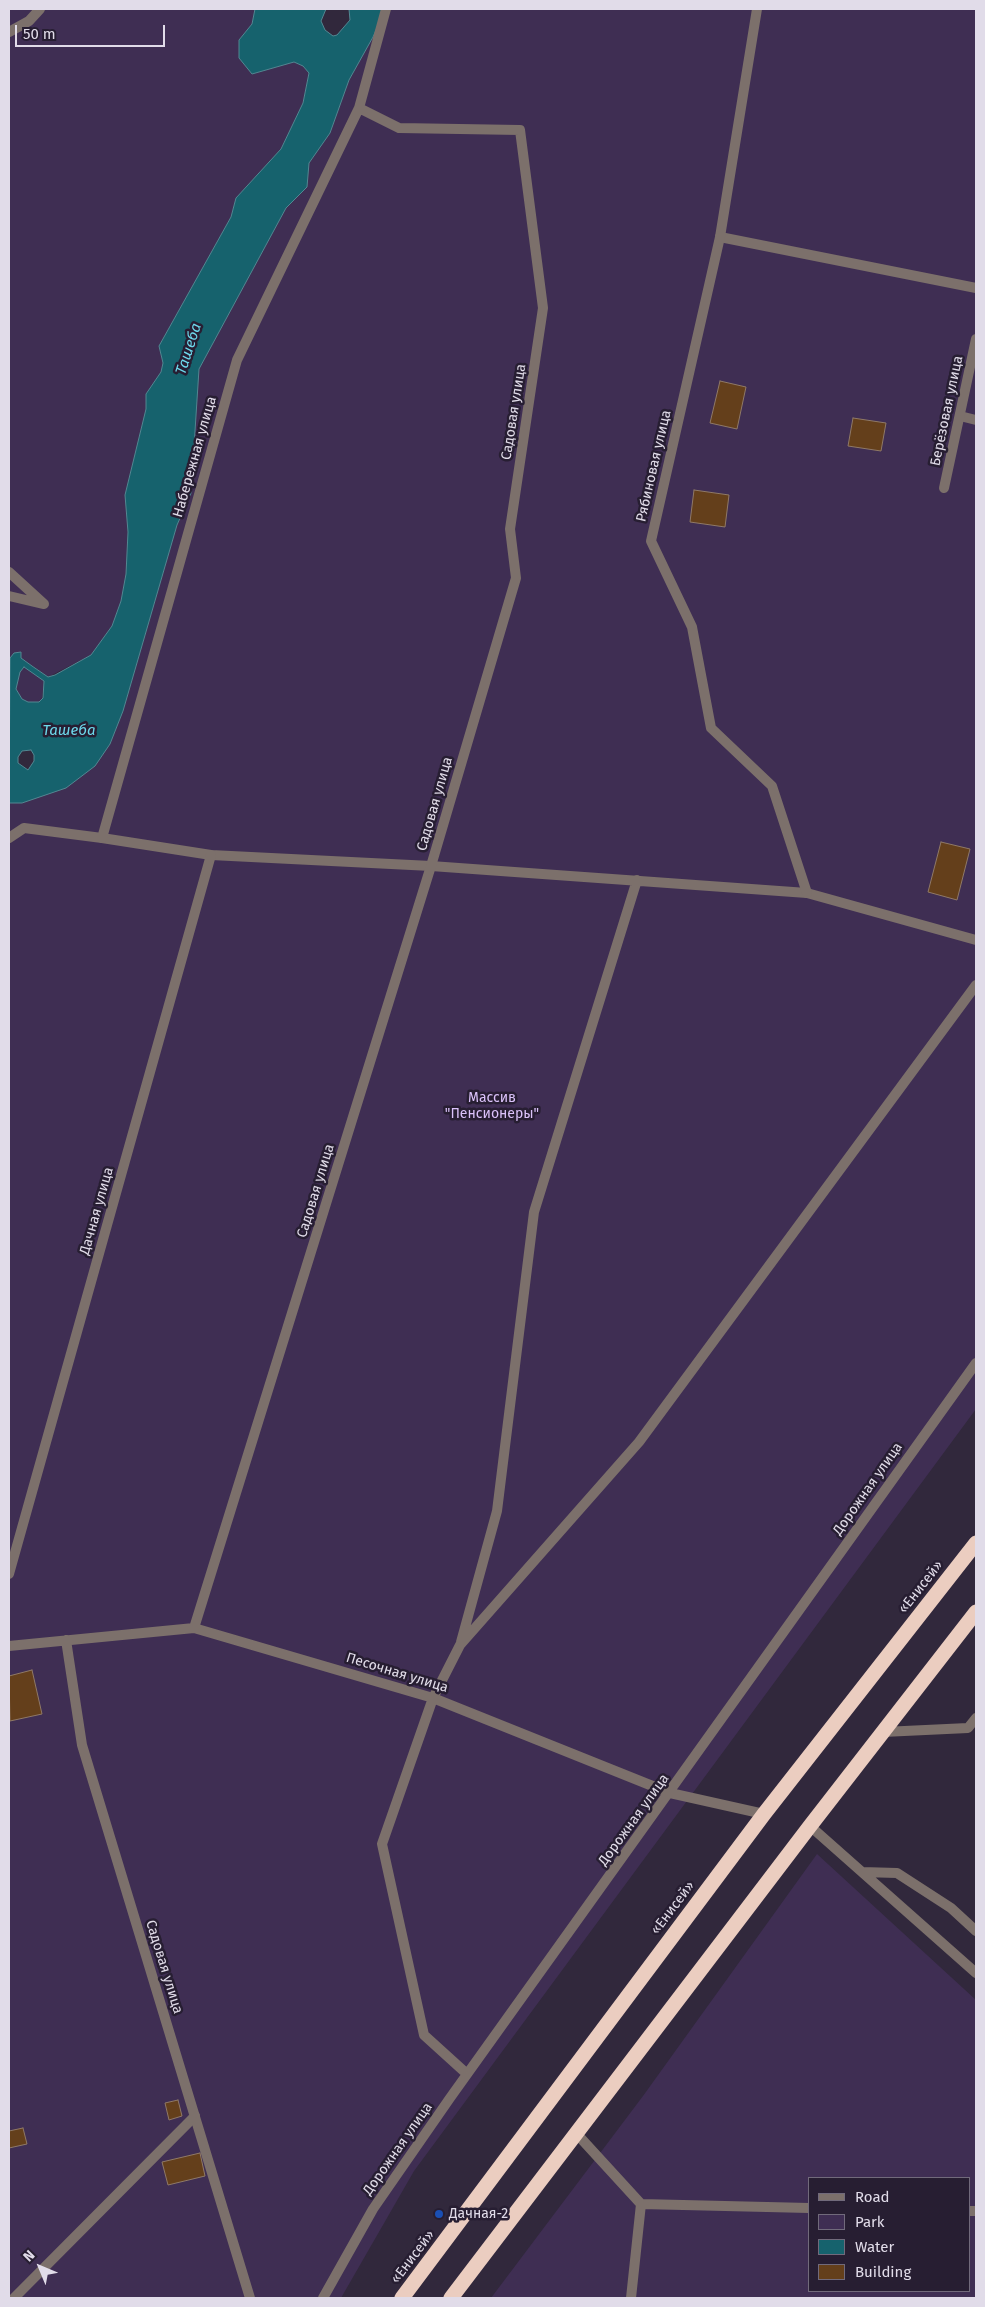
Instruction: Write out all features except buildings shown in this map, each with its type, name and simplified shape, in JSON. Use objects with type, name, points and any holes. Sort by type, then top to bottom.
[{"type":"highway","name":"«Енисей»","points":[[402,2298],[764,1814],[976,1543]]},
{"type":"highway","points":[[451,2298],[810,1826],[976,1612]]},
{"type":"street","points":[[9,32],[30,21],[40,9]]},
{"type":"street","name":"Набережная улица","points":[[102,838],[237,360],[359,108],[386,9]]},
{"type":"street","name":"Рябиновая улица","points":[[757,9],[720,237],[651,541],[692,627],[711,728],[772,786],[807,893]]},
{"type":"street","name":"Садовая улица","points":[[194,1628],[431,866],[516,578],[510,529],[544,308],[520,130],[399,128],[359,108]]},
{"type":"street","points":[[720,237],[976,288]]},
{"type":"street","name":"Берёзовая улица","points":[[944,488],[976,339]]},
{"type":"street","points":[[960,416],[976,420]]},
{"type":"street","points":[[9,572],[44,604],[9,596]]},
{"type":"street","points":[[9,838],[24,828],[211,855],[431,866],[807,893],[976,940]]},
{"type":"street","name":"Дачная улица","points":[[9,1574],[211,855]]},
{"type":"street","points":[[467,2074],[424,2035],[382,1844],[434,1698],[460,1646],[497,1511],[534,1212],[637,880]]},
{"type":"street","points":[[460,1646],[639,1442],[976,985]]},
{"type":"street","name":"Дорожная улица","points":[[323,2298],[373,2209],[467,2074],[976,1363]]},
{"type":"street","name":"Песочная улица","points":[[9,1646],[194,1628],[434,1698],[670,1793],[764,1814]]},
{"type":"street","name":"Садовая улица","points":[[66,1640],[82,1745],[250,2298]]},
{"type":"street","points":[[883,1732],[968,1728],[976,1718]]},
{"type":"street","points":[[810,1826],[976,1973]]},
{"type":"street","points":[[862,1872],[896,1873],[951,1908],[976,1931]]},
{"type":"street","points":[[14,2298],[195,2116]]},
{"type":"street","points":[[576,2133],[641,2204],[808,2208]]},
{"type":"street","points":[[632,2298],[641,2204]]},
{"type":"green space","points":[[9,9],[255,9],[252,24],[239,40],[252,74],[294,62],[303,66],[309,73],[303,103],[281,149],[236,198],[231,217],[159,346],[163,363],[161,372],[146,394],[146,409],[125,495],[128,532],[126,574],[121,601],[112,626],[91,655],[48,677],[21,658],[21,652],[9,661]]},
{"type":"green space","name":"Массив \"Пенсионеры\"","points":[[385,9],[976,9],[976,1409],[414,2171],[341,2298],[9,2298],[9,803],[22,803],[110,744],[123,711],[177,525],[191,493],[199,369],[286,208],[307,187],[309,163],[330,133],[349,80],[373,37]]},
{"type":"green space","points":[[25,667],[44,681],[42,698],[39,702],[28,702],[22,699],[16,689],[20,671]]},
{"type":"green space","points":[[817,1854],[976,2000],[976,2298],[491,2298],[643,2096]]},
{"type":"water","name":"Ташеба","points":[[255,9],[326,9],[321,21],[325,30],[333,36],[337,35],[350,20],[349,9],[385,9],[373,37],[349,80],[330,133],[309,163],[307,187],[286,208],[199,369],[191,493],[177,525],[123,711],[110,744],[95,766],[66,788],[22,803],[9,803],[10,658],[14,653],[21,652],[21,658],[48,677],[55,675],[91,655],[112,626],[121,601],[126,574],[128,532],[125,495],[146,409],[146,394],[161,372],[163,363],[159,346],[231,217],[236,198],[281,149],[303,103],[309,73],[303,66],[294,62],[252,74],[239,58],[239,40],[252,24]],"holes":[[[24,667],[44,681],[43,698],[39,702],[28,702],[22,699],[16,689],[20,672]],[[31,750],[34,755],[34,761],[28,770],[18,763],[18,757],[22,751]]]},
{"type":"place","name":"Дачная-2","points":[[439,2214]]}]
